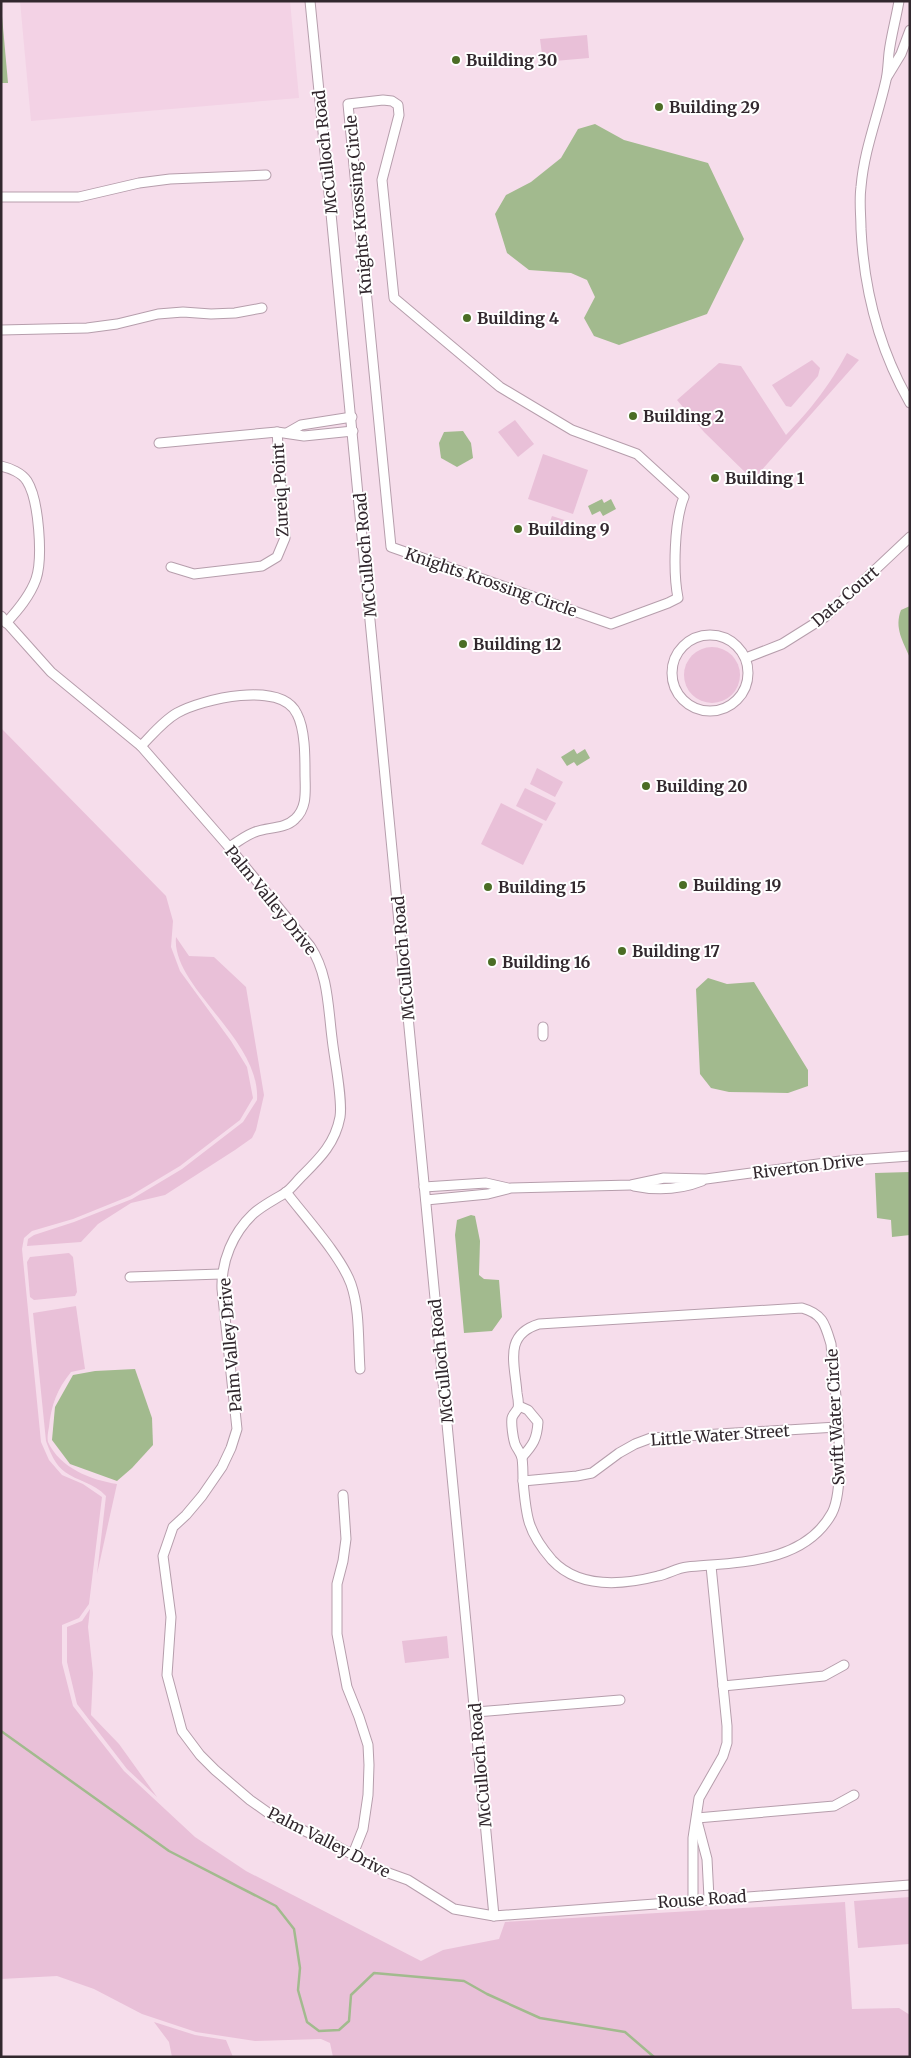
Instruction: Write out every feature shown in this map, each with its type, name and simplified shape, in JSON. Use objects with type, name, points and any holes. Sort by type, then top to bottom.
[{"type":"street","name":"McCulloch Road","points":[[310,1],[352,417],[494,1916]]},
{"type":"street","points":[[900,1],[889,52],[886,79],[872,130],[861,187],[863,265],[879,334],[895,377],[910,403]]},
{"type":"street","points":[[886,79],[901,54],[910,30]]},
{"type":"street","name":"Knights Krossing Circle","points":[[383,100],[392,101],[398,105],[399,115],[382,180],[394,298],[500,387],[572,430],[637,454],[684,497],[679,510],[675,582],[678,598],[668,603],[611,624],[391,547],[348,104],[383,100]]},
{"type":"street","points":[[1,197],[79,197],[139,183],[170,179],[266,175]]},
{"type":"street","points":[[1,330],[87,328],[117,324],[158,314],[184,312],[219,314],[262,308]]},
{"type":"street","points":[[159,443],[282,432],[301,426],[352,417]]},
{"type":"street","points":[[318,423],[319,435]]},
{"type":"street","points":[[282,432],[304,436],[353,431]]},
{"type":"street","name":"Zureiq Point","points":[[171,567],[194,574],[262,566],[277,557],[285,538],[282,432]]},
{"type":"street","points":[[1,466],[17,472],[26,480],[30,490],[36,516],[40,565],[36,580],[22,605],[3,620]]},
{"type":"street","name":"Data Court","points":[[746,658],[782,644],[825,617],[910,537]]},
{"type":"street","name":"Palm Valley Drive","points":[[3,620],[52,672],[141,746],[229,847],[310,946],[318,958],[325,988],[340,1109],[336,1133],[326,1153],[286,1192],[253,1214],[237,1233],[228,1251],[221,1274],[237,1429],[232,1448],[222,1467],[186,1515],[173,1527],[166,1542],[163,1556],[171,1617],[167,1675],[182,1731],[210,1765],[244,1796],[274,1817],[353,1854],[383,1871],[408,1880],[454,1910],[494,1916]]},
{"type":"street","points":[[715,635],[728,639],[739,647],[746,658],[749,669],[748,683],[743,695],[733,705],[722,710],[708,712],[695,709],[684,702],[676,692],[672,677],[673,663],[679,651],[688,641],[698,637],[715,635]]},
{"type":"street","points":[[141,746],[167,719],[200,703],[262,695],[275,697],[291,706],[297,714],[304,742],[306,794],[302,810],[293,821],[277,828],[256,832],[229,847]]},
{"type":"street","name":"Riverton Drive","points":[[424,1187],[486,1183],[511,1188],[631,1185],[646,1189],[665,1190],[685,1187],[706,1180],[840,1161],[910,1156]]},
{"type":"street","name":"Riverton Drive","points":[[426,1200],[488,1194],[511,1188]]},
{"type":"street","points":[[286,1192],[344,1268],[351,1285],[356,1311],[360,1369]]},
{"type":"street","points":[[130,1277],[221,1274]]},
{"type":"street","name":"Swift Water Circle","points":[[802,1308],[816,1312],[826,1325],[831,1344],[837,1427],[840,1464],[839,1493],[832,1512],[813,1537],[789,1552],[762,1559],[711,1566],[685,1567],[635,1582],[595,1583],[568,1573],[553,1561],[536,1540],[526,1518],[522,1457],[515,1445],[512,1418],[519,1406],[514,1347],[518,1335],[526,1328],[539,1324],[802,1308]]},
{"type":"street","points":[[519,1406],[528,1410],[538,1422],[537,1436],[531,1448],[522,1457]]},
{"type":"street","name":"Little Water Street","points":[[523,1481],[577,1476],[592,1472],[619,1452],[652,1438],[837,1427]]},
{"type":"street","points":[[343,1495],[346,1539],[344,1561],[337,1584],[338,1634],[347,1688],[368,1744],[369,1766],[368,1796],[363,1829],[353,1854]]},
{"type":"street","points":[[694,1900],[692,1838],[699,1798],[723,1756],[727,1743],[727,1726],[711,1566]]},
{"type":"street","points":[[723,1686],[824,1676],[844,1665]]},
{"type":"street","points":[[476,1712],[620,1700]]},
{"type":"street","points":[[697,1818],[834,1806],[854,1795]]},
{"type":"street","points":[[697,1818],[707,1859],[709,1898]]},
{"type":"street","name":"Rouse Road","points":[[494,1916],[709,1898],[910,1885]]},
{"type":"shaded area","points":[[20,1],[290,1],[299,98],[31,121]]},
{"type":"shaded area","points":[[1,5],[8,83],[1,83]]},
{"type":"shaded area","points":[[587,35],[589,58],[543,62],[540,39]]},
{"type":"shaded area","points":[[595,124],[624,140],[708,163],[744,239],[707,314],[619,345],[594,336],[584,318],[595,297],[587,280],[571,273],[529,270],[507,253],[495,214],[506,195],[531,182],[561,158],[578,129]]},
{"type":"shaded area","points":[[847,353],[859,360],[753,480],[704,432],[677,400],[719,363],[741,366],[786,435],[820,396]]},
{"type":"shaded area","points":[[812,360],[820,368],[818,376],[791,407],[786,406],[772,385]]},
{"type":"shaded area","points":[[515,420],[534,444],[518,457],[498,432]]},
{"type":"shaded area","points":[[463,431],[471,443],[473,458],[457,467],[441,458],[439,443],[444,432]]},
{"type":"shaded area","points":[[543,454],[588,470],[573,514],[528,499]]},
{"type":"shaded area","points":[[602,499],[604,503],[611,499],[616,509],[603,516],[600,511],[592,515],[588,506]]},
{"type":"shaded area","points":[[552,516],[574,523],[570,534],[548,527]]},
{"type":"shaded area","points":[[910,606],[910,658],[900,634],[898,623],[901,610]]},
{"type":"shaded area","points":[[712,647],[723,649],[732,655],[738,664],[740,675],[738,686],[732,695],[723,701],[712,703],[701,701],[692,695],[686,686],[684,675],[686,664],[692,655],[701,649]]},
{"type":"shaded area","points":[[1,728],[166,896],[173,921],[171,947],[180,971],[231,1041],[247,1067],[253,1098],[240,1120],[180,1166],[130,1196],[73,1219],[32,1231],[24,1238],[22,1249],[41,1442],[49,1460],[62,1475],[83,1484],[102,1497],[89,1604],[79,1618],[62,1625],[62,1663],[73,1706],[124,1771],[195,1837],[246,1871],[421,1961],[443,1950],[499,1939],[505,1922],[845,1902],[852,2009],[899,2008],[910,2015],[910,2057],[333,2057],[330,2043],[321,2039],[255,2041],[196,2032],[142,2014],[94,1989],[57,1976],[1,1979]]},
{"type":"shaded area","points":[[574,749],[577,754],[585,749],[590,758],[577,766],[574,762],[567,766],[561,757]]},
{"type":"shaded area","points":[[537,768],[563,782],[555,797],[530,784]]},
{"type":"shaded area","points":[[525,788],[556,803],[546,821],[516,806]]},
{"type":"shaded area","points":[[501,803],[543,824],[523,865],[481,844]]},
{"type":"shaded area","points":[[176,937],[189,956],[214,957],[246,987],[264,1095],[256,1130],[252,1138],[165,1195],[131,1203],[98,1224],[81,1242],[27,1246],[28,1239],[34,1235],[74,1222],[132,1199],[182,1169],[243,1122],[257,1100],[254,1078],[245,1056],[232,1035],[187,975],[178,956]]},
{"type":"shaded area","points":[[708,978],[727,984],[754,982],[808,1070],[808,1086],[788,1093],[729,1092],[711,1088],[700,1074],[696,989]]},
{"type":"shaded area","points":[[910,1172],[910,1235],[892,1237],[891,1220],[877,1218],[875,1173]]},
{"type":"shaded area","points":[[471,1215],[475,1216],[480,1241],[479,1275],[484,1279],[499,1280],[502,1317],[492,1331],[464,1333],[455,1235],[457,1220]]},
{"type":"shaded area","points":[[69,1253],[73,1257],[77,1292],[75,1296],[34,1300],[30,1297],[27,1262],[30,1257]]},
{"type":"shaded area","points":[[76,1306],[85,1369],[71,1372],[58,1391],[51,1412],[48,1442],[53,1451],[68,1466],[87,1476],[117,1484],[97,1574],[106,1496],[96,1488],[61,1469],[49,1450],[46,1441],[33,1313]]},
{"type":"shaded area","points":[[135,1369],[152,1418],[153,1445],[117,1481],[70,1464],[52,1440],[55,1407],[73,1375],[95,1371]]},
{"type":"shaded area","points":[[90,1609],[88,1627],[93,1673],[91,1715],[119,1744],[157,1797],[127,1769],[77,1704],[67,1662],[67,1627],[82,1621]]},
{"type":"shaded area","points":[[447,1636],[449,1658],[405,1663],[402,1641]]},
{"type":"shaded area","points":[[910,1897],[910,1947],[909,1944],[858,1948],[854,1901]]},
{"type":"shaded area","points":[[154,2022],[195,2035],[226,2040],[233,2057],[172,2057],[169,2042]]},
{"type":"waterway","points":[[1,1731],[169,1851],[276,1906],[294,1929],[300,1968],[298,1990],[307,2022],[319,2031],[339,2030],[349,2021],[351,1995],[374,1973],[464,1981],[487,1994],[540,2018],[625,2032],[654,2057]]},
{"type":"place","name":"Building 30","points":[[456,60]]},
{"type":"place","name":"Building 29","points":[[659,107]]},
{"type":"place","name":"Building 4","points":[[467,318]]},
{"type":"place","name":"Building 2","points":[[633,416]]},
{"type":"place","name":"Building 1","points":[[715,478]]},
{"type":"place","name":"Building 9","points":[[518,529]]},
{"type":"place","name":"Building 12","points":[[463,644]]},
{"type":"place","name":"Building 20","points":[[646,786]]},
{"type":"place","name":"Building 19","points":[[683,885]]},
{"type":"place","name":"Building 15","points":[[488,887]]},
{"type":"place","name":"Building 17","points":[[622,951]]},
{"type":"place","name":"Building 16","points":[[492,962]]}]
